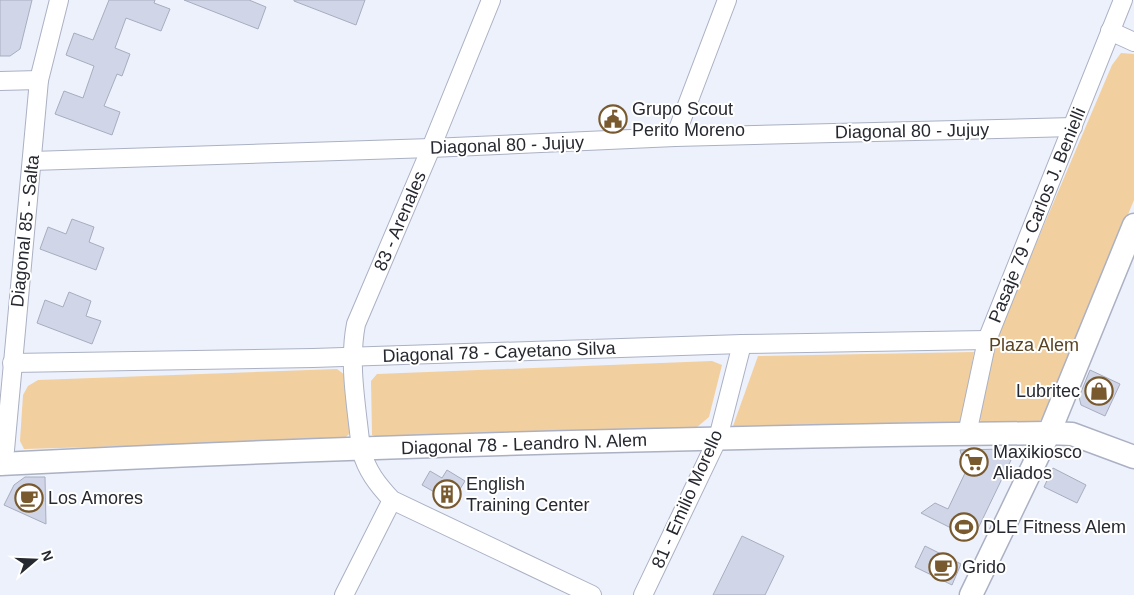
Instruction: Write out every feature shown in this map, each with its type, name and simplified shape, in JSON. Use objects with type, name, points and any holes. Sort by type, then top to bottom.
[{"type":"street","name":"Diagonal 85 - Salta","points":[[0,465],[5,450],[39,80],[59,0]]},
{"type":"street","name":"83 - Arenales","points":[[392,500],[373,479],[365,464],[361,450],[352,357],[356,324],[431,148],[491,0]]},
{"type":"street","points":[[674,137],[727,0]]},
{"type":"street","name":"Pasaje 79 - Carlos J. Benielli","points":[[967,434],[987,340],[1123,0]]},
{"type":"street","points":[[1110,31],[1134,42]]},
{"type":"street","points":[[0,81],[39,80]]},
{"type":"street","name":"Diagonal 80 - Jujuy","points":[[32,161],[431,148],[674,137],[1073,127]]},
{"type":"street","points":[[971,595],[1049,433],[1134,225]]},
{"type":"street","name":"Diagonal 78 - Cayetano Silva","points":[[12,363],[352,357],[742,344],[987,340]]},
{"type":"street","name":"81 - Emilio Morello","points":[[643,595],[718,438],[742,344]]},
{"type":"street","name":"Diagonal 78 - Leandro N. Alem","points":[[0,465],[124,457],[718,438],[1049,433],[1072,434],[1134,457]]},
{"type":"street","points":[[344,595],[392,500],[592,595]]},
{"type":"green space","name":"Plaza Alem","points":[[1121,53],[1134,54],[1134,200],[1045,416],[1036,424],[982,425],[979,417],[989,362],[998,333],[1112,65]]},
{"type":"green space","name":"Plaza Alem","points":[[974,352],[962,422],[733,426],[758,356]]},
{"type":"green space","points":[[712,361],[722,365],[709,417],[696,428],[381,438],[372,435],[371,381],[377,374]]},
{"type":"green space","points":[[337,369],[349,378],[352,431],[343,440],[24,449],[20,441],[23,395],[28,386],[38,380]]},
{"type":"building","points":[[0,0],[32,0],[20,49],[10,56],[0,56]]},
{"type":"building","points":[[109,0],[155,0],[154,3],[170,9],[161,31],[126,18],[115,48],[130,54],[122,76],[117,74],[104,106],[120,112],[112,135],[55,114],[64,91],[83,98],[94,66],[66,55],[74,33],[93,40]]},
{"type":"building","points":[[184,0],[249,0],[266,7],[258,29]]},
{"type":"building","points":[[294,0],[365,0],[356,25]]},
{"type":"building","points":[[72,219],[94,227],[89,242],[104,248],[96,270],[40,249],[48,227],[66,234]]},
{"type":"building","points":[[69,292],[91,301],[86,316],[101,321],[92,344],[37,323],[45,300],[63,307]]},
{"type":"building","name":"Lubritec","points":[[1090,370],[1120,384],[1105,416],[1081,405],[1079,397]]},
{"type":"building","points":[[1005,449],[1011,460],[973,539],[921,513],[935,503],[948,509],[966,471],[960,450]]},
{"type":"building","points":[[1053,468],[1086,485],[1077,503],[1044,487]]},
{"type":"building","name":"English Training Center","points":[[447,470],[465,481],[452,502],[422,485],[430,471],[442,478]]},
{"type":"building","points":[[25,477],[45,477],[46,524],[4,505],[14,485]]},
{"type":"building","points":[[742,536],[784,556],[765,595],[713,595]]},
{"type":"building","points":[[925,546],[961,564],[952,585],[915,567]]},
{"type":"place","name":"Grupo Scout Perito Moreno","points":[[613,119]]},
{"type":"place","name":"Lubritec","points":[[1099,391]]},
{"type":"place","name":"Maxikiosco Aliados","points":[[974,462]]},
{"type":"place","name":"English Training Center","points":[[447,494]]},
{"type":"place","name":"Los Amores","points":[[29,498]]},
{"type":"place","name":"DLE Fitness Alem","points":[[964,527]]},
{"type":"place","name":"Grido","points":[[943,567]]}]
